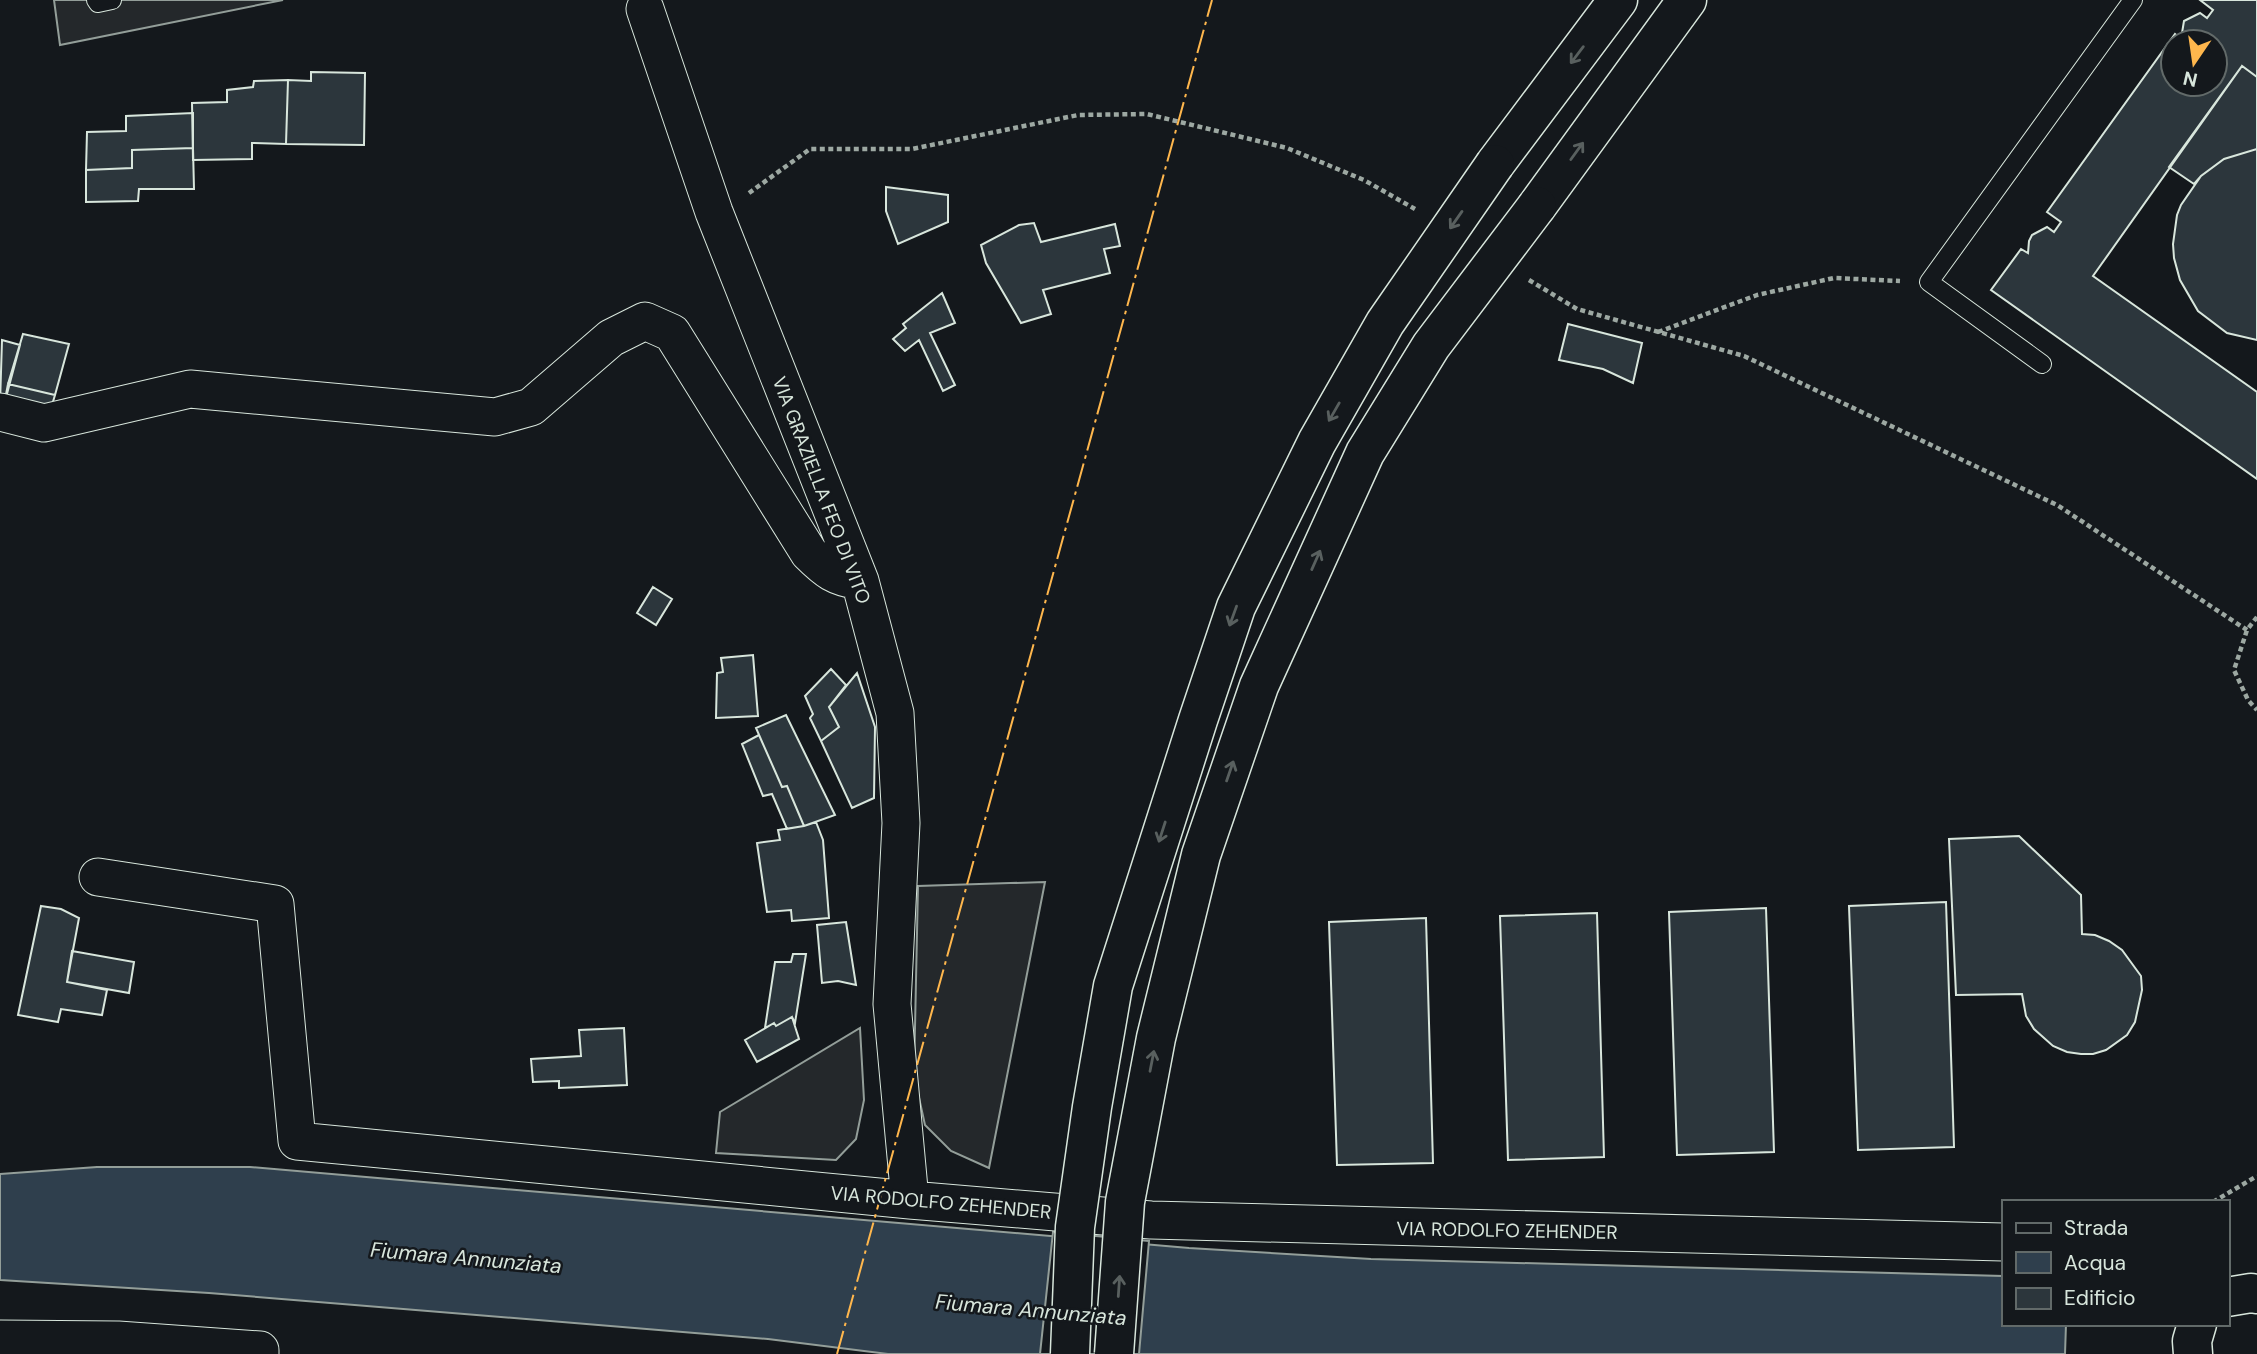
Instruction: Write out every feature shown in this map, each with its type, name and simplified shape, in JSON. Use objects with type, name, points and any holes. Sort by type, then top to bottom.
[{"type":"main road","points":[[1070,1354],[1075,1227],[1113,986],[1236,607],[1317,442],[1385,323],[1495,164],[1618,0]]},
{"type":"main road","points":[[1114,1354],[1125,1202],[1156,1038],[1201,855],[1259,686],[1365,453],[1431,346],[1687,0]]},
{"type":"main road","points":[[2193,1354],[2192,1341],[2196,1326]]},
{"type":"street","name":"VIA GRAZIELLA FEO DI VITO","points":[[643,5],[714,212],[860,581],[895,713],[901,823],[892,1004],[910,1200]]},
{"type":"street","points":[[0,412],[44,423],[190,389],[495,417],[531,407],[611,338],[645,321],[673,333],[809,553],[829,572],[860,581]]},
{"type":"street","name":"VIA RODOLFO ZEHENDER","points":[[98,877],[275,904],[297,1141],[910,1200],[1151,1220],[2002,1242]]},
{"type":"street","points":[[0,1339],[118,1340],[260,1350],[260,1354]]},
{"type":"lane","points":[[96,0],[98,3],[112,0]]},
{"type":"lane","points":[[2042,364],[1929,282],[2133,0]]},
{"type":"path","points":[[1658,332],[1757,295],[1834,278],[1929,282]]},
{"type":"path","points":[[2257,617],[2247,631],[2234,670],[2248,700],[2257,710]]},
{"type":"path","points":[[2216,1200],[2257,1176]]},
{"type":"shaded area","points":[[54,0],[283,0],[60,45]]},
{"type":"shaded area","points":[[1045,882],[989,1168],[951,1151],[925,1125],[914,1075],[918,886]]},
{"type":"shaded area","points":[[860,1028],[864,1100],[856,1139],[836,1160],[716,1153],[720,1112]]},
{"type":"water","name":"Fiumara Annunziata","points":[[97,1167],[250,1167],[1189,1248],[1371,1259],[2002,1276],[2002,1326],[2066,1326],[2065,1354],[888,1354],[768,1339],[209,1293],[0,1280],[0,1174]]},
{"type":"pier","points":[[1053,1232],[1149,1241],[1139,1354],[1040,1354]]},
{"type":"building","points":[[2200,0],[2257,0],[2257,77],[2242,66],[2229,84],[2229,28],[2183,28],[2184,21],[2200,13],[2207,18],[2213,10]]},
{"type":"building","points":[[2159,56],[2159,98],[2219,98],[2093,276],[2257,392],[2257,479],[1991,290],[2021,249],[2028,253],[2032,235],[2047,227],[2054,232],[2061,222],[2047,212]]},
{"type":"building","points":[[2242,66],[2257,77],[2257,149],[2224,159],[2194,184],[2169,167],[2219,98],[2229,98],[2229,84]]},
{"type":"building","points":[[311,72],[365,73],[364,145],[286,144],[288,80],[311,81]]},
{"type":"building","points":[[288,80],[286,144],[252,143],[252,159],[193,160],[192,103],[227,102],[227,90],[253,87],[254,81]]},
{"type":"building","points":[[193,113],[193,148],[132,150],[132,168],[86,170],[87,132],[126,131],[126,116]]},
{"type":"building","points":[[193,148],[194,189],[139,189],[138,201],[86,202],[86,170],[132,168],[132,150]]},
{"type":"building","points":[[2257,149],[2257,340],[2227,333],[2198,311],[2180,280],[2173,244],[2181,205],[2201,176],[2224,159]]},
{"type":"building","points":[[886,187],[948,195],[948,222],[898,244],[886,211]]},
{"type":"building","points":[[1034,223],[1041,242],[1115,224],[1120,246],[1104,249],[1110,273],[1043,290],[1051,314],[1021,323],[986,263],[981,245],[1019,225]]},
{"type":"building","points":[[942,293],[955,323],[930,333],[955,385],[943,391],[919,340],[905,351],[893,339],[906,328],[903,324]]},
{"type":"building","points":[[1568,324],[1642,343],[1633,383],[1603,369],[1559,360]]},
{"type":"building","points":[[23,334],[69,344],[55,395],[8,384]]},
{"type":"building","points":[[2,340],[20,345],[4,405],[0,404]]},
{"type":"building","points":[[8,384],[55,395],[49,415],[4,405]]},
{"type":"building","points":[[653,587],[672,599],[656,625],[637,613]]},
{"type":"building","points":[[753,655],[758,716],[716,718],[717,673],[723,672],[721,658]]},
{"type":"building","points":[[831,669],[846,685],[829,707],[839,727],[821,741],[810,718],[813,714],[805,696]]},
{"type":"building","points":[[857,673],[875,727],[874,798],[852,808],[821,741],[839,727],[829,707]]},
{"type":"building","points":[[786,715],[835,815],[804,826],[787,786],[782,787],[756,728]]},
{"type":"building","points":[[759,735],[782,787],[787,786],[804,826],[787,829],[772,794],[763,796],[742,744]]},
{"type":"building","points":[[816,822],[823,840],[829,918],[792,921],[791,910],[767,912],[757,843],[780,840],[778,830]]},
{"type":"building","points":[[2019,836],[2081,895],[2082,934],[2095,935],[2122,950],[2141,976],[2142,990],[2135,1022],[2127,1035],[2106,1050],[2081,1054],[2053,1046],[2034,1029],[2026,1016],[2022,994],[1956,995],[1949,839]]},
{"type":"building","points":[[1946,902],[1954,1147],[1858,1150],[1849,906]]},
{"type":"building","points":[[41,906],[61,909],[79,918],[67,982],[107,990],[102,1015],[61,1009],[58,1022],[18,1015]]},
{"type":"building","points":[[1766,908],[1774,1152],[1677,1155],[1669,912]]},
{"type":"building","points":[[1597,913],[1604,1157],[1508,1160],[1500,916]]},
{"type":"building","points":[[1426,918],[1433,1163],[1337,1165],[1329,922]]},
{"type":"building","points":[[846,922],[856,985],[838,981],[822,983],[817,925]]},
{"type":"building","points":[[72,951],[134,962],[129,993],[67,982]]},
{"type":"building","points":[[793,954],[806,954],[795,1023],[792,1017],[776,1026],[774,1023],[765,1028],[775,962],[791,962]]},
{"type":"building","points":[[792,1017],[799,1039],[757,1062],[745,1040],[774,1023],[776,1026]]},
{"type":"building","points":[[624,1028],[627,1085],[559,1088],[559,1081],[533,1082],[531,1059],[581,1056],[579,1030]]},
{"type":"power","points":[[837,1354],[1212,0]]}]
